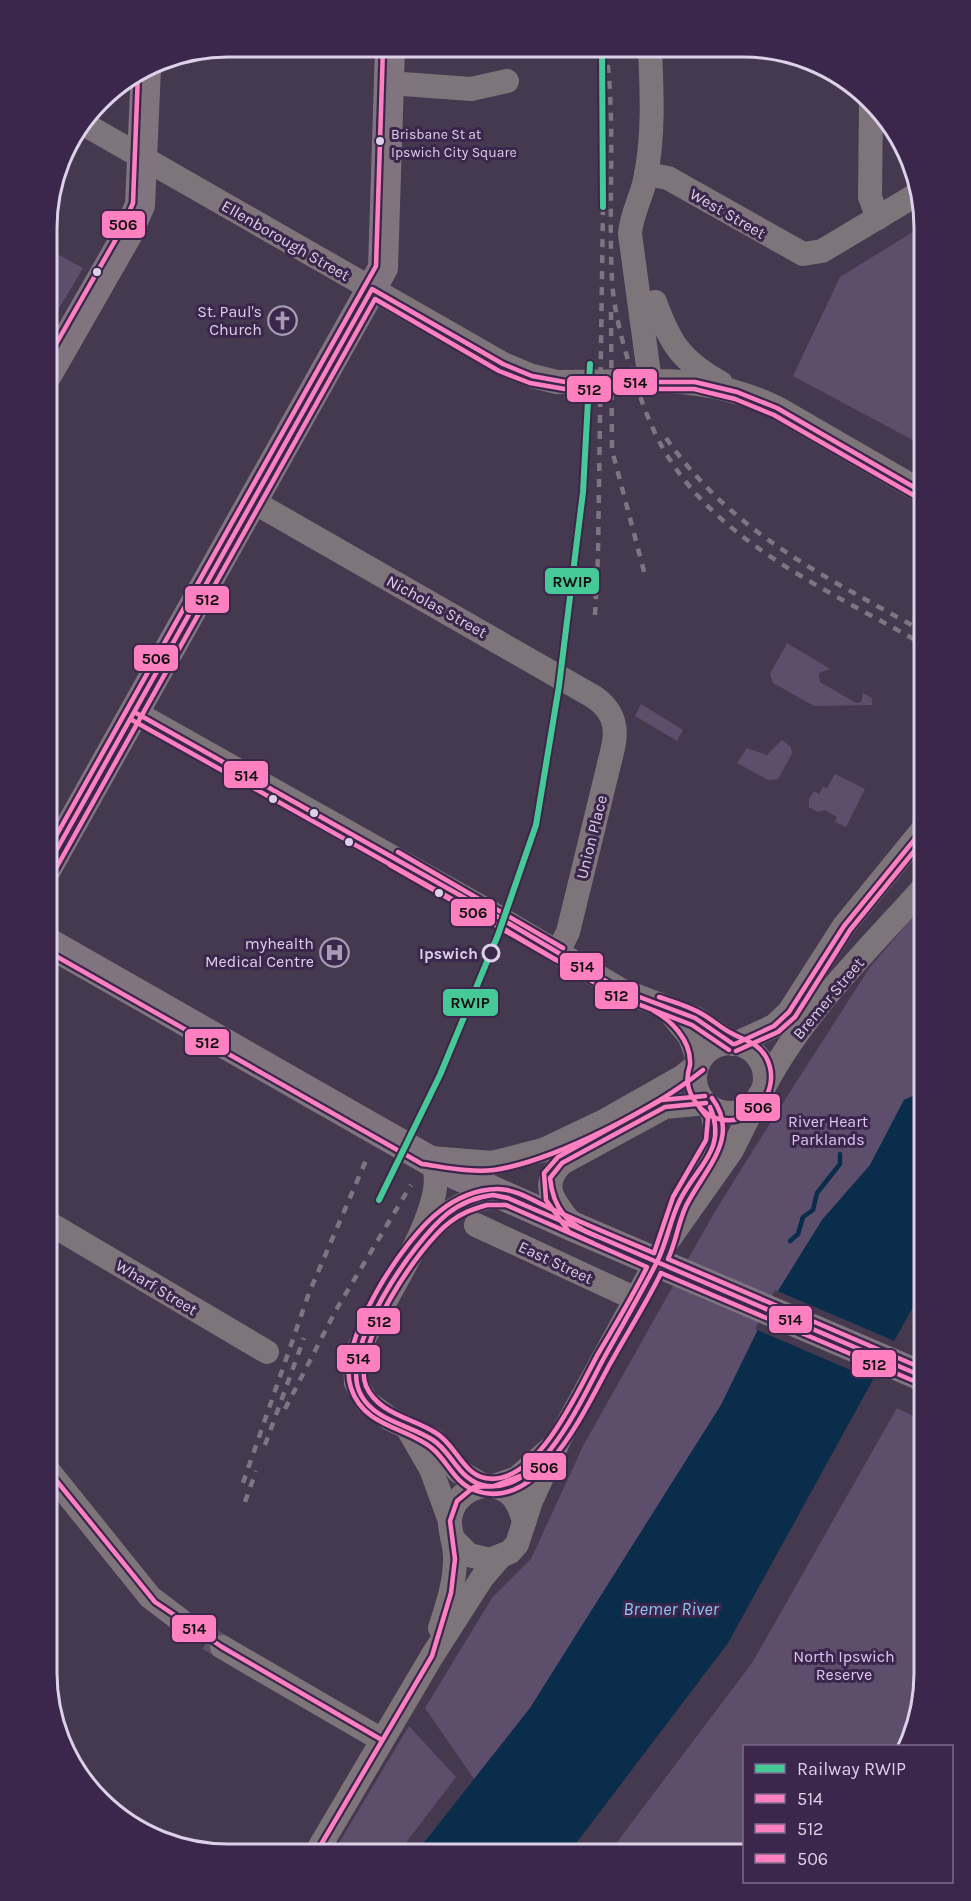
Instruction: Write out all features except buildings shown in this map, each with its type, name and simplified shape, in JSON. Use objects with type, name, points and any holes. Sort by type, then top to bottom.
[{"type":"main road","points":[[57,851],[383,268],[390,57]]},
{"type":"main road","points":[[57,357],[127,235],[140,205],[144,159],[146,79]]},
{"type":"main road","points":[[57,948],[427,1159],[503,1196],[914,1373]]},
{"type":"street","points":[[650,57],[651,115],[644,184],[661,363],[654,377]]},
{"type":"street","points":[[389,83],[471,89],[507,81]]},
{"type":"street","points":[[871,115],[870,197],[878,218],[911,198]]},
{"type":"street","name":"Ellenborough Street","points":[[90,128],[513,369],[557,382],[654,377],[695,382],[737,392],[777,408],[914,487]]},
{"type":"street","name":"West Street","points":[[644,184],[668,178],[794,251],[809,255],[822,251],[878,218]]},
{"type":"street","points":[[644,184],[633,215],[630,234],[654,377]]},
{"type":"street","points":[[655,302],[670,339],[680,353],[701,372],[737,392]]},
{"type":"street","name":"Nicholas Street","points":[[252,501],[594,697],[603,703],[614,720]]},
{"type":"street","points":[[136,713],[625,992],[668,1010],[695,1018],[734,1044],[747,1048],[761,1062],[764,1075],[761,1092],[747,1108],[737,1112],[720,1112],[708,1105],[677,1104],[658,1110],[557,1167],[550,1178],[552,1196],[574,1227]]},
{"type":"street","name":"Union Place","points":[[558,952],[568,932],[613,748],[616,735],[614,720]]},
{"type":"street","name":"Bremer Street","points":[[734,1044],[774,1026],[789,1012],[844,926],[914,840]]},
{"type":"street","name":"Bremer Street","points":[[321,1844],[432,1656],[482,1578],[500,1557],[517,1544],[560,1438],[667,1242],[726,1158],[779,1060],[811,1017],[914,899]]},
{"type":"street","points":[[668,1010],[690,1037],[698,1063],[695,1082],[708,1105]]},
{"type":"street","points":[[427,1159],[492,1163],[543,1150],[606,1120],[682,1077],[713,1048],[734,1044]]},
{"type":"street","name":"Bremer Street","points":[[667,1242],[679,1202],[714,1145],[715,1124],[708,1105]]},
{"type":"street","points":[[427,1159],[437,1172],[438,1182],[418,1241],[359,1348],[355,1370],[359,1390],[367,1402],[408,1429],[434,1440],[458,1471],[515,1499],[524,1522]]},
{"type":"street","points":[[418,1241],[451,1209],[482,1198],[503,1196]]},
{"type":"street","name":"East Street","points":[[476,1225],[636,1299]]},
{"type":"street","name":"Wharf Street","points":[[57,1228],[267,1352]]},
{"type":"street","points":[[408,1429],[430,1469],[452,1531],[469,1555],[479,1559],[500,1557]]},
{"type":"street","name":"Bremer Street","points":[[432,1656],[451,1593],[456,1559],[452,1531],[457,1501],[474,1487],[489,1486],[517,1478],[560,1438]]},
{"type":"street","points":[[57,1481],[150,1597],[179,1619]]},
{"type":"street","points":[[222,1647],[382,1740]]},
{"type":"green space","points":[[914,231],[914,441],[793,376],[840,277]]},
{"type":"green space","points":[[57,254],[83,268],[57,312]]},
{"type":"green space","points":[[787,643],[830,669],[819,673],[820,682],[856,703],[861,702],[863,693],[872,698],[872,705],[814,706],[773,683],[770,674]]},
{"type":"green space","points":[[641,704],[683,730],[677,741],[635,716]]},
{"type":"green space","points":[[782,740],[791,747],[792,754],[778,779],[768,780],[737,763],[747,748],[767,755]]},
{"type":"green space","points":[[835,774],[865,789],[846,827],[835,822],[837,817],[825,810],[818,812],[809,807],[809,799],[814,791],[819,794],[823,787],[827,788]]},
{"type":"green space","name":"River Heart Parklands","points":[[914,916],[914,1095],[904,1100],[870,1165],[822,1220],[773,1299],[721,1405],[530,1708],[474,1779],[425,1708],[492,1598],[531,1559],[583,1446],[714,1213],[870,967]]},
{"type":"green space","name":"North Ipswich Reserve","points":[[897,1408],[914,1416],[914,1684],[911,1706],[898,1745],[743,1745],[743,1844],[616,1844],[752,1663]]},
{"type":"green space","points":[[409,1726],[456,1777],[405,1844],[338,1844]]},
{"type":"water","name":"Bremer River","points":[[914,1095],[914,1305],[728,1643],[576,1844],[423,1844],[530,1708],[721,1405],[773,1299],[822,1220],[870,1165],[904,1100]]},
{"type":"pier","points":[[775,1290],[897,1342],[876,1381],[755,1329]]},
{"type":"waterway","points":[[790,1241],[798,1234],[803,1217],[813,1210],[817,1193],[840,1164],[840,1154]]},
{"type":"tunnel","points":[[179,1619],[222,1647]]},
{"type":"railway","points":[[607,57],[611,107],[613,293],[627,357],[646,412],[659,441],[670,460],[694,491],[721,519],[752,544],[820,587],[914,639]]},
{"type":"railway","points":[[595,615],[598,556],[603,207]]},
{"type":"railway","points":[[611,312],[612,450],[646,579]]},
{"type":"railway","points":[[666,438],[693,472],[751,527],[817,572],[914,627]]},
{"type":"railway","points":[[243,1483],[309,1293],[367,1158]]},
{"type":"railway","points":[[285,1409],[336,1310],[411,1185]]},
{"type":"railway","points":[[265,1445],[304,1338]]},
{"type":"railway","points":[[245,1502],[256,1471]]},
{"type":"rail line","name":"RWIP","points":[[602,57],[603,207]]},
{"type":"rail line","name":"RWIP","points":[[379,1200],[440,1075],[498,935],[536,825],[559,686],[583,492],[590,364]]},
{"type":"transit line","name":"506","points":[[57,834],[376,266],[383,57]]},
{"type":"transit line","name":"506","points":[[57,342],[120,232],[133,203],[138,83]]},
{"type":"transit line","name":"514","points":[[57,849],[372,289],[503,364],[532,376],[565,382],[695,382],[737,392],[777,408],[914,487]]},
{"type":"transit line","name":"512","points":[[57,867],[375,299],[499,371],[530,383],[565,389],[694,389],[735,399],[774,415],[914,496]]},
{"type":"transit line","name":"514","points":[[136,713],[488,911],[621,990],[695,1018],[733,1044]]},
{"type":"transit line","name":"512","points":[[132,720],[484,917],[617,996],[692,1025],[729,1050]]},
{"type":"transit line","name":"514","points":[[735,1044],[774,1026],[789,1012],[844,926],[914,840]]},
{"type":"transit line","name":"512","points":[[736,1051],[778,1032],[795,1017],[850,930],[914,851]]},
{"type":"transit line","name":"506","points":[[398,852],[563,948]]},
{"type":"transit line","name":"506","points":[[390,865],[556,960]]},
{"type":"transit line","name":"512","points":[[57,957],[422,1164],[485,1171],[518,1165],[545,1156],[632,1116],[703,1070]]},
{"type":"transit line","name":"506","points":[[654,1011],[673,1025],[687,1046],[690,1063],[688,1087],[701,1108],[711,1116],[724,1120],[737,1119],[749,1114],[759,1106],[770,1084],[771,1070],[763,1052],[697,1011],[659,997]]},
{"type":"transit line","name":"506","points":[[593,1243],[569,1232],[546,1200],[544,1173],[558,1157],[661,1100],[705,1096]]},
{"type":"transit line","name":"506","points":[[712,1098],[720,1113],[723,1127],[721,1141],[717,1154],[686,1206],[668,1259],[914,1365]]},
{"type":"transit line","name":"514","points":[[596,1236],[577,1227],[558,1207],[550,1178],[562,1163],[665,1107],[706,1103]]},
{"type":"transit line","name":"514","points":[[657,1262],[680,1200],[713,1146],[715,1122],[710,1107]]},
{"type":"transit line","name":"512","points":[[654,1253],[673,1197],[706,1140],[708,1118],[700,1108]]},
{"type":"transit line","name":"506","points":[[654,1253],[512,1191],[490,1189],[460,1198],[440,1211],[425,1225],[392,1267],[376,1293],[353,1345],[349,1369],[351,1388],[357,1401],[366,1411],[376,1419],[433,1449],[467,1487],[498,1494],[519,1487],[540,1472],[574,1429],[661,1273]]},
{"type":"transit line","name":"514","points":[[493,1195],[508,1198],[657,1262],[585,1395],[543,1459],[526,1474],[507,1484],[487,1486],[470,1479],[433,1440],[375,1411],[361,1395],[356,1376],[359,1352],[382,1298],[416,1247],[452,1210],[474,1199],[493,1195]]},
{"type":"transit line","name":"512","points":[[487,1205],[506,1205],[647,1267],[568,1411],[539,1452],[522,1468],[504,1477],[485,1478],[471,1471],[449,1444],[436,1433],[379,1403],[366,1386],[364,1369],[368,1348],[377,1323],[390,1298],[422,1252],[454,1219],[487,1205]]},
{"type":"transit line","name":"514","points":[[657,1262],[914,1373]]},
{"type":"transit line","name":"512","points":[[661,1273],[914,1381]]},
{"type":"transit line","name":"514","points":[[321,1844],[432,1656],[451,1593],[455,1559],[450,1521],[457,1501],[474,1487],[494,1486],[520,1476]]},
{"type":"transit line","name":"514","points":[[57,1481],[155,1602],[222,1647],[382,1740]]},
{"type":"place","name":"Brisbane St at Ipswich City Square","points":[[380,141]]},
{"type":"place","name":"St. Paul's Church","points":[[283,320]]},
{"type":"place","name":"myhealth Medical Centre","points":[[335,952]]},
{"type":"place","name":"Ipswich","points":[[491,953]]}]
